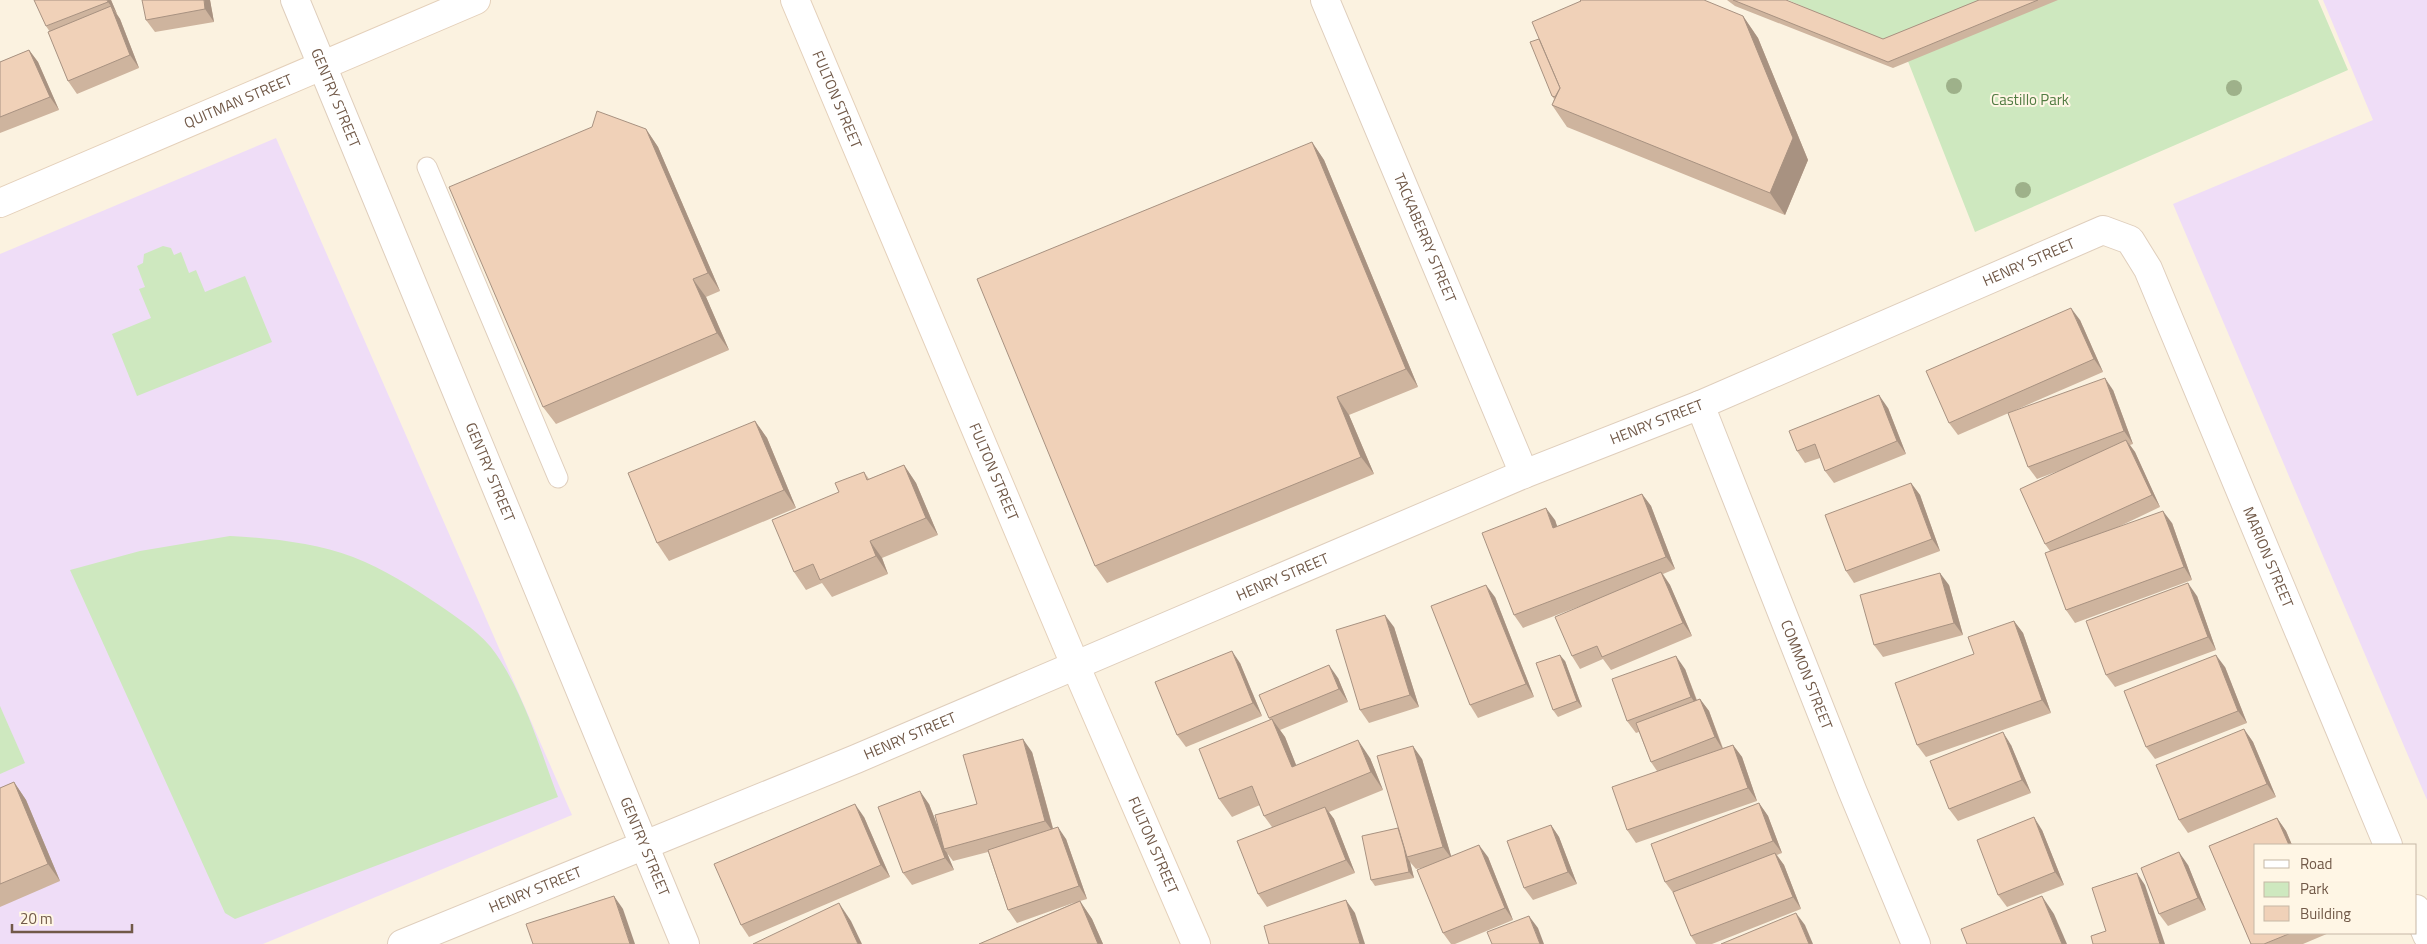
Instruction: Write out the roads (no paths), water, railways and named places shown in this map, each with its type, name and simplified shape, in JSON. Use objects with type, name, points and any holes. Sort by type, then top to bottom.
[{"type":"street","name":"GENTRY STREET","points":[[294,0],[685,944]]},
{"type":"street","name":"QUITMAN STREET","points":[[0,203],[476,0]]},
{"type":"street","name":"FULTON STREET","points":[[795,0],[1076,667],[1196,944]]},
{"type":"street","name":"TACKABERRY STREET","points":[[1325,0],[1524,474]]},
{"type":"street","name":"HENRY STREET","points":[[402,944],[645,846],[1076,667],[1524,474],[1700,405],[2103,230],[2130,240],[2148,269]]},
{"type":"street","name":"MARION STREET","points":[[2148,269],[2388,844]]},
{"type":"street","name":"COMMON STREET","points":[[1700,405],[1852,790],[1916,944]]},
{"type":"street","points":[[2417,911],[2427,935]]},
{"type":"lane","points":[[427,167],[558,478]]},
{"type":"park label","name":"Castillo Park","points":[[2030,100]]}]
